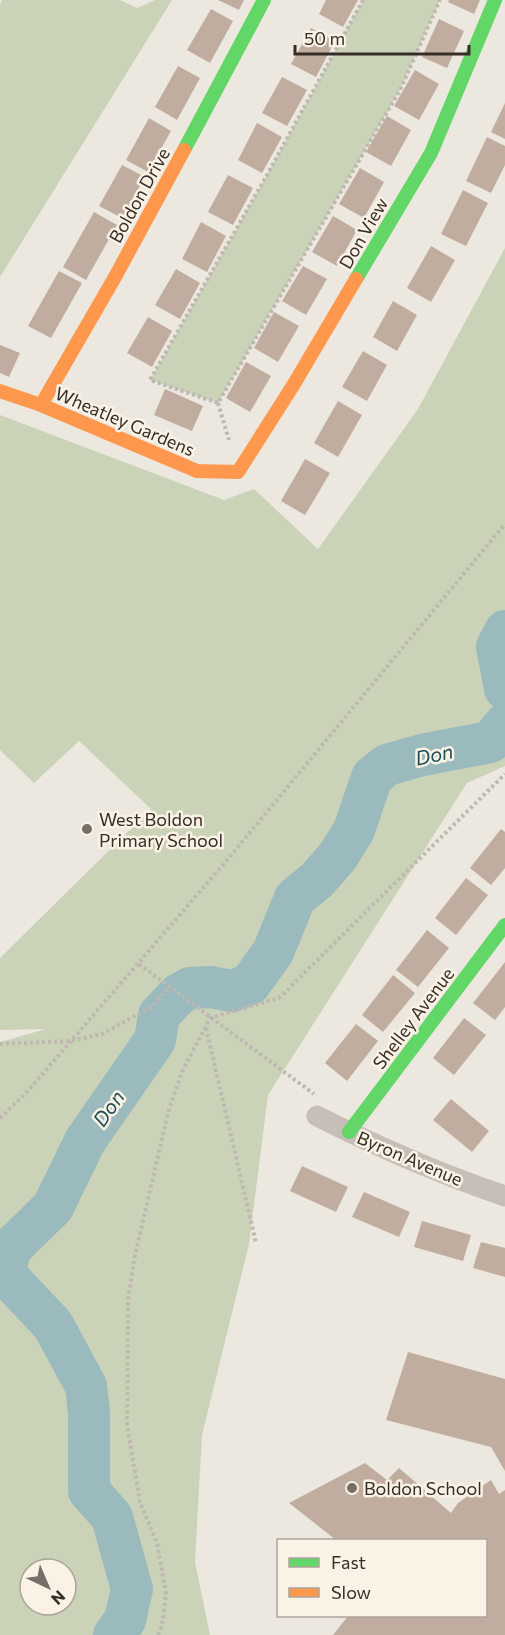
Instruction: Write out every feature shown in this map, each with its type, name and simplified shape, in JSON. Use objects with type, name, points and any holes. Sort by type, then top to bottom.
[{"type":"street","name":"Boldon Drive","points":[[41,405],[126,256],[264,0]]},
{"type":"street","name":"Don View","points":[[238,472],[294,384],[431,153],[495,0]]},
{"type":"street","name":"Wheatley Gardens","points":[[0,391],[41,405],[197,471],[238,472]]},
{"type":"street","name":"Shelley Avenue","points":[[349,1132],[505,925]]},
{"type":"street","name":"Byron Avenue","points":[[317,1116],[454,1179],[505,1196]]},
{"type":"path","points":[[363,0],[267,175],[150,380],[218,403],[400,90],[440,0]]},
{"type":"path","points":[[0,1118],[138,964],[505,524]]},
{"type":"path","points":[[158,1635],[162,1626],[166,1594],[157,1543],[140,1502],[127,1424],[128,1300],[135,1255],[168,1113],[182,1072],[210,1018],[279,998],[505,774]]},
{"type":"path","points":[[138,964],[325,1102],[317,1116]]},
{"type":"path","points":[[0,1044],[71,1041],[102,1034],[153,1006],[169,987]]},
{"type":"path","points":[[206,1027],[256,1243]]},
{"type":"green space","points":[[2,0],[120,0],[137,8],[155,0],[172,0],[0,277],[0,5]]},
{"type":"green space","points":[[363,0],[440,0],[400,90],[218,403],[150,380],[267,175]]},
{"type":"green space","points":[[505,248],[505,766],[467,783],[268,1095],[249,1244],[202,1435],[195,1562],[210,1635],[0,1635],[0,1042],[46,1029],[0,1030],[0,958],[151,809],[79,741],[34,783],[0,750],[0,415],[224,500],[254,489],[318,549],[418,409]]},
{"type":"building","points":[[218,0],[244,0],[239,10]]},
{"type":"building","points":[[326,0],[358,0],[343,27],[319,14]]},
{"type":"building","points":[[449,0],[480,0],[474,14],[448,2]]},
{"type":"building","points":[[211,9],[233,21],[210,63],[187,50]]},
{"type":"building","points":[[439,19],[464,31],[447,68],[422,57]]},
{"type":"building","points":[[311,28],[335,41],[316,77],[291,64]]},
{"type":"building","points":[[178,66],[200,78],[177,120],[155,107]]},
{"type":"building","points":[[415,70],[439,84],[419,120],[394,106]]},
{"type":"building","points":[[282,77],[307,90],[287,126],[262,113]]},
{"type":"building","points":[[505,103],[505,139],[491,132]]},
{"type":"building","points":[[387,116],[411,130],[391,166],[366,152]]},
{"type":"building","points":[[149,118],[171,131],[148,172],[126,160]]},
{"type":"building","points":[[257,123],[282,137],[262,173],[238,160]]},
{"type":"building","points":[[487,137],[505,146],[505,165],[491,193],[466,181]]},
{"type":"building","points":[[122,165],[145,177],[122,218],[99,206]]},
{"type":"building","points":[[360,168],[384,182],[364,218],[339,204]]},
{"type":"building","points":[[228,175],[253,188],[233,225],[208,212]]},
{"type":"building","points":[[463,190],[488,203],[466,246],[441,234]]},
{"type":"building","points":[[94,212],[117,225],[86,280],[63,267]]},
{"type":"building","points":[[333,216],[357,230],[337,266],[312,252]]},
{"type":"building","points":[[201,222],[226,236],[207,272],[182,259]]},
{"type":"building","points":[[431,246],[455,260],[431,302],[407,288]]},
{"type":"building","points":[[303,266],[327,279],[306,315],[282,301]]},
{"type":"building","points":[[176,269],[200,283],[180,319],[155,305]]},
{"type":"building","points":[[59,271],[82,283],[51,338],[28,326]]},
{"type":"building","points":[[393,301],[417,315],[397,351],[373,337]]},
{"type":"building","points":[[274,312],[299,326],[278,362],[254,348]]},
{"type":"building","points":[[148,317],[172,331],[152,367],[127,353]]},
{"type":"building","points":[[0,345],[20,353],[9,377],[0,373]]},
{"type":"building","points":[[363,351],[387,365],[367,401],[342,387]]},
{"type":"building","points":[[246,362],[271,376],[250,412],[226,398]]},
{"type":"building","points":[[165,389],[203,406],[192,431],[154,415]]},
{"type":"building","points":[[338,401],[362,415],[338,457],[314,443]]},
{"type":"building","points":[[305,459],[330,473],[305,515],[281,501]]},
{"type":"building","points":[[501,829],[505,832],[505,868],[491,885],[470,868]]},
{"type":"building","points":[[466,878],[488,895],[456,935],[435,918]]},
{"type":"building","points":[[427,930],[449,948],[418,987],[396,970]]},
{"type":"building","points":[[505,962],[505,1007],[495,1020],[473,1003]]},
{"type":"building","points":[[393,975],[415,993],[383,1032],[362,1015]]},
{"type":"building","points":[[464,1018],[486,1035],[454,1075],[433,1058]]},
{"type":"building","points":[[356,1024],[378,1041],[347,1081],[325,1063]]},
{"type":"building","points":[[451,1099],[489,1131],[472,1152],[433,1120]]},
{"type":"building","points":[[302,1166],[348,1187],[336,1212],[290,1191]]},
{"type":"building","points":[[364,1192],[410,1212],[399,1237],[352,1217]]},
{"type":"building","points":[[422,1221],[471,1235],[463,1261],[414,1247]]},
{"type":"building","points":[[481,1242],[505,1248],[505,1277],[473,1268]]},
{"type":"building","points":[[408,1352],[505,1379],[505,1471],[491,1447],[386,1420]]},
{"type":"building","points":[[365,1463],[387,1480],[399,1468],[451,1513],[458,1503],[491,1480],[499,1494],[505,1490],[505,1635],[333,1635],[347,1617],[487,1617],[487,1539],[335,1539],[289,1503]]},
{"type":"waterway","name":"Don","points":[[505,631],[497,647],[505,689]]},
{"type":"waterway","name":"Don","points":[[114,1635],[125,1620],[132,1589],[112,1517],[89,1491],[89,1413],[86,1386],[53,1325],[4,1273],[11,1248],[53,1207],[85,1141],[155,1040],[159,1015],[179,994],[190,988],[210,987],[232,991],[250,984],[273,952],[295,898],[317,880],[338,856],[354,830],[372,777],[387,765],[422,755],[490,742],[505,724]]},
{"type":"traffic: fast","points":[[184,150],[264,0]]},
{"type":"traffic: fast","points":[[356,279],[431,153],[495,0]]},
{"type":"traffic: fast","points":[[349,1132],[505,925]]},
{"type":"traffic: slow","points":[[41,405],[115,277],[184,150]]},
{"type":"traffic: slow","points":[[0,391],[41,405],[197,471],[238,472],[294,384],[356,279]]},
{"type":"place","name":"West Boldon Primary School","points":[[87,829]]},
{"type":"place","name":"Boldon School","points":[[352,1488]]}]
